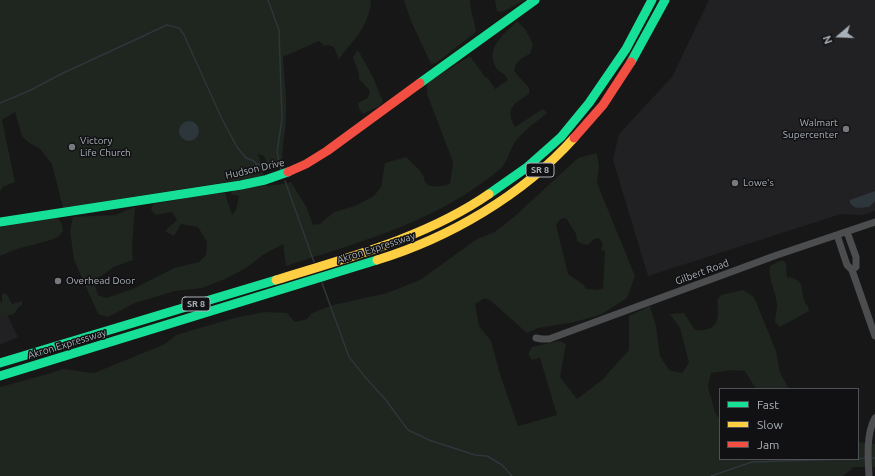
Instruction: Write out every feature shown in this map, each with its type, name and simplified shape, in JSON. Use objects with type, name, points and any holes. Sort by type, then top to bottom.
[{"type":"main road","name":"Hudson Drive","points":[[0,222],[241,185],[271,178],[298,169],[328,151],[535,0]]},
{"type":"main road","name":"Akron Expressway","points":[[0,363],[351,257],[393,242],[446,219],[480,200],[526,168],[561,137],[589,103],[626,49],[652,0]]},
{"type":"main road","name":"Akron Expressway","points":[[0,376],[405,252],[470,221],[504,199],[531,178],[562,151],[592,118],[638,52],[666,0]]},
{"type":"street","name":"Gilbert Road","points":[[536,338],[549,339],[766,259],[875,222]]},
{"type":"street","points":[[847,232],[857,260],[856,267],[852,270]]},
{"type":"street","points":[[837,235],[847,265],[852,270],[875,336]]},
{"type":"street","points":[[869,473],[869,439],[871,424],[875,418]]},
{"type":"shaded area","points":[[0,0],[371,1],[370,10],[364,26],[339,59],[334,47],[328,45],[324,46],[319,41],[283,57],[286,93],[286,121],[283,164],[270,169],[264,156],[258,154],[264,176],[63,208],[52,164],[40,149],[28,142],[22,136],[15,112],[2,120],[15,182],[3,187],[0,192]]},
{"type":"shaded area","points":[[404,0],[470,0],[476,32],[436,63],[431,64],[413,25]]},
{"type":"shaded area","points":[[495,0],[525,0],[502,12],[497,11]]},
{"type":"shaded area","points":[[709,0],[875,0],[875,211],[862,215],[841,214],[648,276],[613,160],[619,134],[672,77]]},
{"type":"shaded area","points":[[517,21],[525,29],[533,44],[530,54],[522,58],[516,64],[514,71],[529,88],[529,94],[512,107],[510,115],[515,127],[543,109],[547,113],[518,138],[502,167],[475,188],[424,217],[370,239],[286,266],[283,244],[263,255],[246,268],[225,279],[202,288],[175,291],[135,303],[108,317],[98,314],[74,260],[70,230],[73,217],[115,215],[135,207],[132,247],[133,260],[114,267],[94,281],[98,295],[106,298],[133,289],[174,268],[199,262],[206,255],[207,242],[198,227],[181,224],[174,236],[165,231],[177,220],[172,212],[156,215],[151,210],[153,204],[195,196],[225,193],[232,215],[236,210],[239,196],[230,194],[234,190],[291,182],[307,208],[313,225],[320,224],[334,212],[355,206],[374,196],[381,187],[385,163],[406,157],[419,169],[428,185],[444,186],[450,184],[453,162],[427,94],[428,82],[470,56],[495,89],[508,80],[495,66],[493,60],[494,48],[500,38]]},
{"type":"shaded area","points":[[358,50],[373,77],[383,102],[379,106],[363,114],[359,109],[358,103],[368,98],[370,91],[359,79],[359,74],[353,57]]},
{"type":"shaded area","points":[[189,121],[196,124],[199,131],[196,138],[189,141],[182,138],[179,131],[182,124]]},
{"type":"shaded area","points":[[597,153],[599,166],[597,183],[635,276],[627,298],[602,314],[575,322],[538,328],[527,333],[491,301],[485,298],[475,304],[479,326],[491,341],[500,374],[518,426],[557,415],[540,358],[532,360],[528,354],[532,347],[559,341],[566,344],[560,377],[577,399],[602,380],[629,350],[629,316],[650,306],[656,326],[660,356],[669,370],[682,373],[689,363],[680,328],[670,314],[684,313],[695,330],[709,329],[716,323],[718,313],[717,300],[721,295],[743,290],[754,297],[776,351],[780,373],[788,388],[755,388],[745,371],[733,370],[711,373],[708,387],[715,412],[719,418],[719,460],[859,460],[859,442],[875,444],[875,467],[853,467],[843,476],[0,476],[0,387],[63,369],[94,373],[165,344],[176,335],[234,318],[265,312],[287,313],[295,322],[307,319],[312,313],[333,305],[387,293],[420,280],[477,239],[495,232],[515,216],[578,158]],"holes":[[[566,218],[576,234],[577,241],[588,245],[594,239],[599,238],[603,244],[601,250],[605,251],[603,288],[597,290],[586,289],[584,285],[568,274],[556,225],[560,219]]]},
{"type":"shaded area","points":[[875,191],[875,201],[869,207],[858,208],[854,207],[850,203],[850,200]]},
{"type":"shaded area","points":[[57,218],[62,224],[63,231],[58,237],[17,249],[0,256],[0,227]]},
{"type":"shaded area","points":[[784,261],[786,264],[787,277],[798,281],[801,284],[803,297],[809,311],[780,327],[775,322],[777,305],[771,281],[770,266]]},
{"type":"shaded area","points":[[5,293],[12,304],[22,301],[22,305],[14,314],[3,317],[0,316],[0,300],[2,304],[2,294]]},
{"type":"shaded area","points":[[0,300],[18,337],[0,345]]},
{"type":"waterway","points":[[268,0],[279,30],[282,119],[277,152],[281,170]]},
{"type":"waterway","points":[[0,103],[31,90],[59,75],[167,25],[179,28],[184,35],[222,119],[237,147],[246,158],[254,161],[257,165],[260,164]]},
{"type":"waterway","points":[[269,163],[279,161]]},
{"type":"waterway","points":[[285,181],[314,262]]},
{"type":"waterway","points":[[322,283],[349,357],[385,399],[408,430],[429,440],[475,455],[487,456],[502,465],[512,476]]},
{"type":"waterway","points":[[859,459],[866,458]]},
{"type":"waterway","points":[[870,458],[875,458]]},
{"type":"waterway","points":[[711,476],[752,462],[815,460]]},
{"type":"traffic: fast","points":[[420,83],[535,0]]},
{"type":"traffic: fast","points":[[489,194],[526,168],[561,137],[589,103],[626,49],[652,0]]},
{"type":"traffic: fast","points":[[631,62],[665,0]]},
{"type":"traffic: fast","points":[[0,222],[241,185],[265,180],[288,172]]},
{"type":"traffic: fast","points":[[0,376],[377,260]]},
{"type":"traffic: fast","points":[[0,363],[276,280]]},
{"type":"traffic: slow","points":[[377,260],[431,240],[458,227],[483,212],[532,178],[554,159],[574,138]]},
{"type":"traffic: slow","points":[[276,280],[386,245],[440,222],[489,194]]},
{"type":"traffic: jam","points":[[574,138],[603,105],[631,62]]},
{"type":"traffic: jam","points":[[288,172],[306,164],[327,151],[420,83]]},
{"type":"place","name":"Walmart Supercenter","points":[[846,129]]},
{"type":"place","name":"Victory Life Church","points":[[72,147]]},
{"type":"place","name":"Lowe's","points":[[735,183]]},
{"type":"place","name":"Overhead Door","points":[[58,281]]}]
